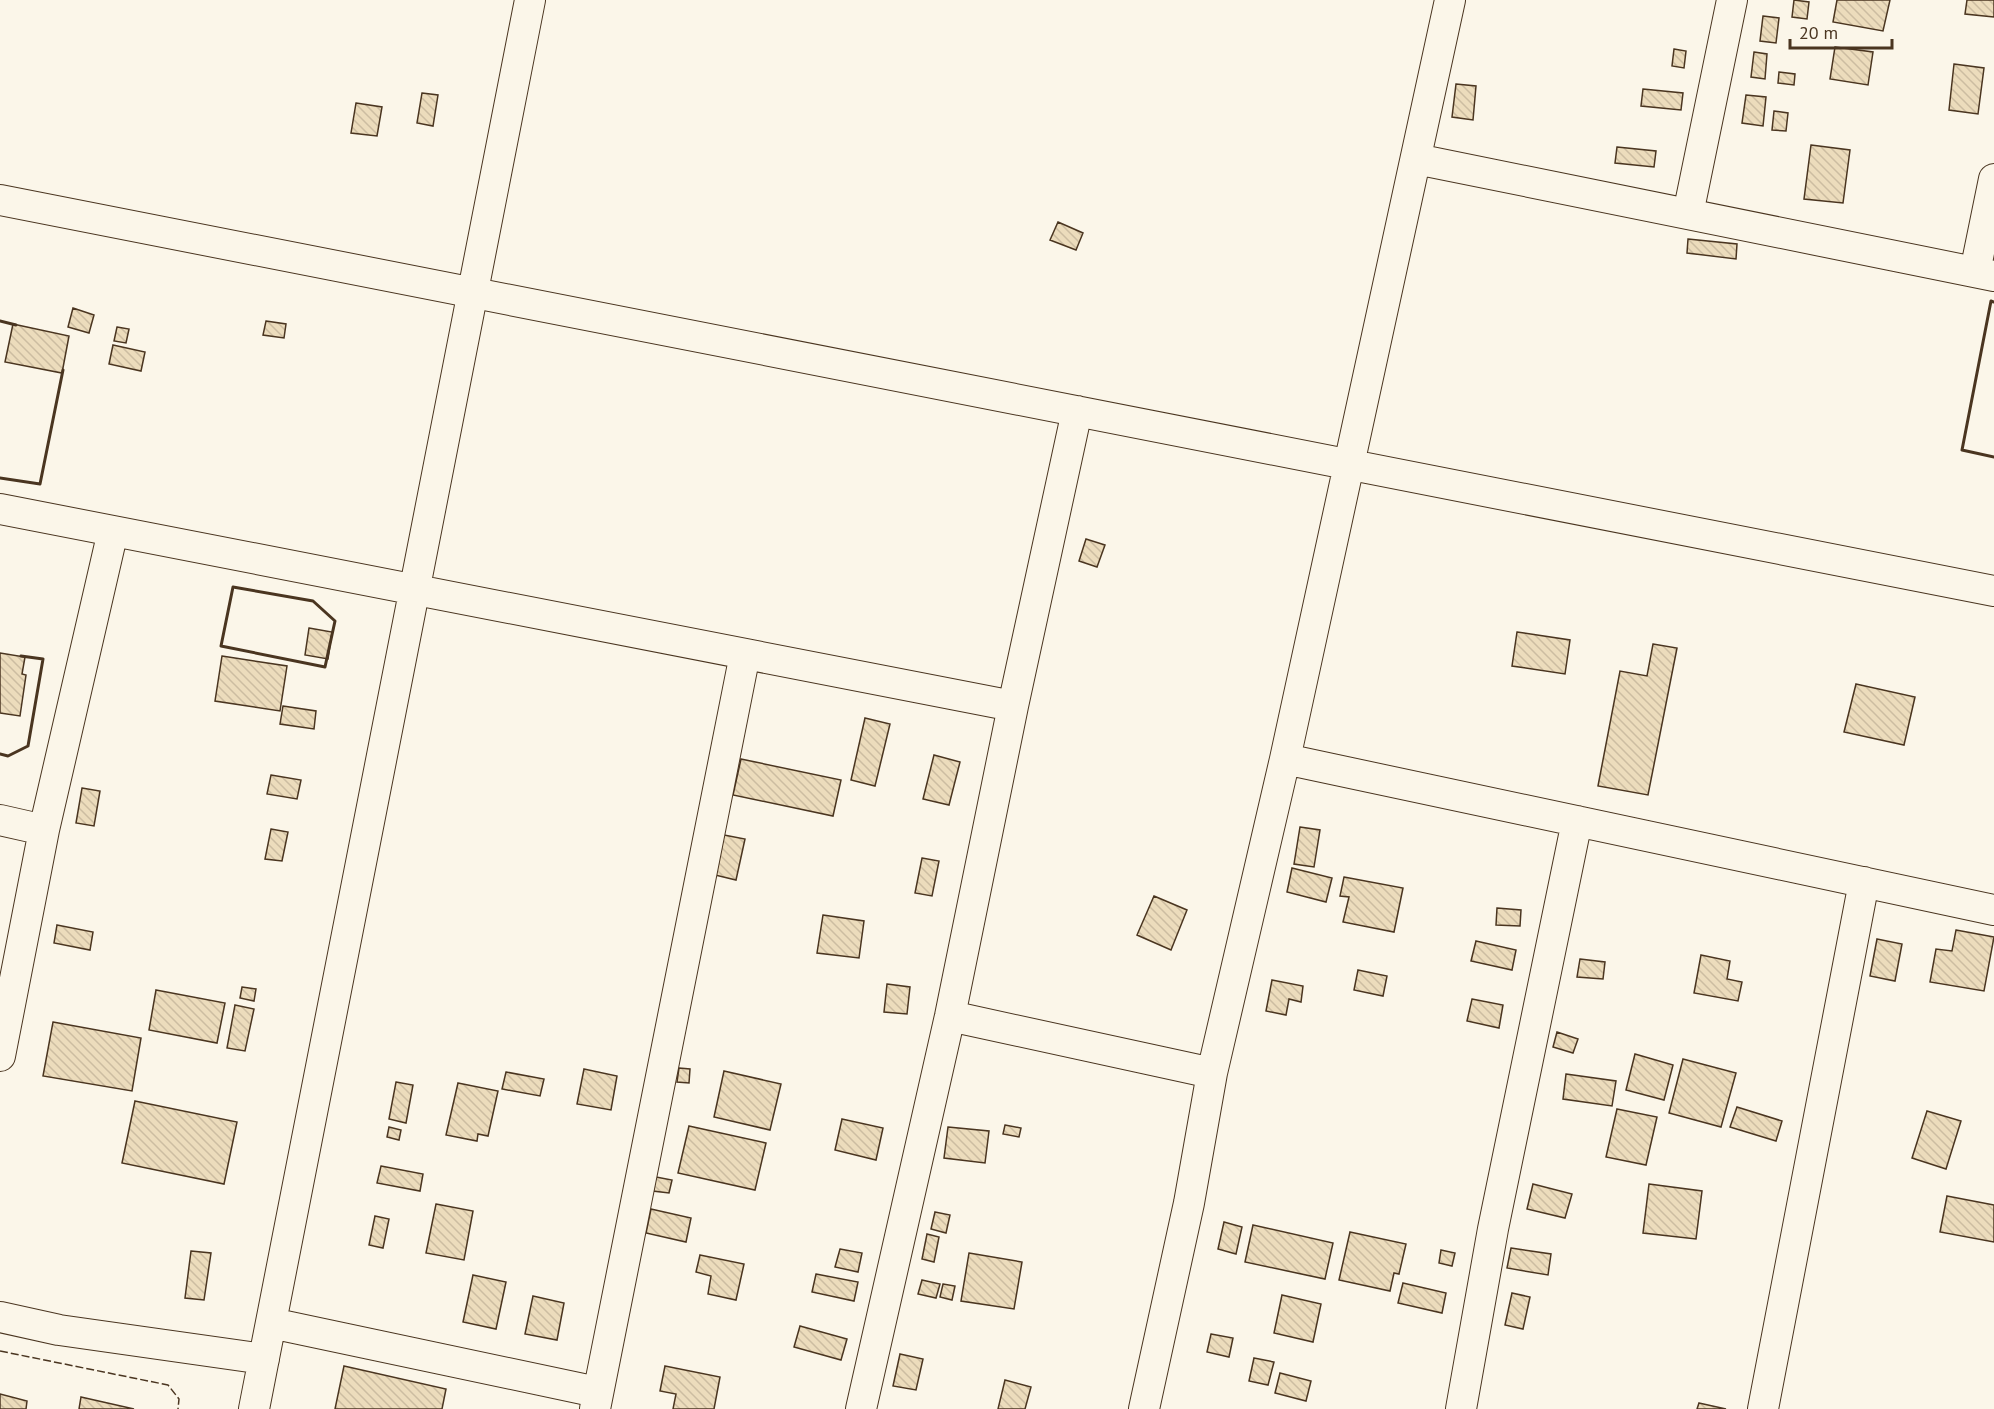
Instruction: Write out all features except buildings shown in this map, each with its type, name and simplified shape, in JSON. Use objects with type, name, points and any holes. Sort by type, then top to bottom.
[{"type":"street","points":[[254,1409],[530,0]]},
{"type":"street","points":[[1144,1409],[1189,1203],[1212,1073],[1285,759],[1450,0]]},
{"type":"street","points":[[1688,214],[1732,0]]},
{"type":"street","points":[[1416,159],[1985,274],[1994,179]]},
{"type":"street","points":[[0,200],[1994,591]]},
{"type":"street","points":[[861,1409],[950,1016],[1077,411]]},
{"type":"street","points":[[0,509],[1014,706]]},
{"type":"street","points":[[0,1056],[44,830],[113,531]]},
{"type":"street","points":[[271,1323],[596,1401],[745,654]]},
{"type":"street","points":[[1285,759],[1994,910]]},
{"type":"street","points":[[0,820],[44,830]]},
{"type":"street","points":[[1461,1409],[1493,1229],[1577,821]]},
{"type":"street","points":[[1763,1409],[1864,882]]},
{"type":"street","points":[[950,1016],[1212,1073]]},
{"type":"street","points":[[0,1317],[59,1330],[264,1359]]},
{"type":"fence","points":[[0,1351],[168,1385],[179,1399],[178,1409]]},
{"type":"wall","points":[[1994,302],[1991,301],[1962,450],[1994,457]]},
{"type":"wall","points":[[0,321],[16,325]]},
{"type":"wall","points":[[0,478],[40,484],[63,370]]},
{"type":"wall","points":[[233,587],[313,601],[335,621],[325,667],[221,646],[233,587]]},
{"type":"wall","points":[[0,754],[8,756],[28,746],[43,659],[21,656]]}]
